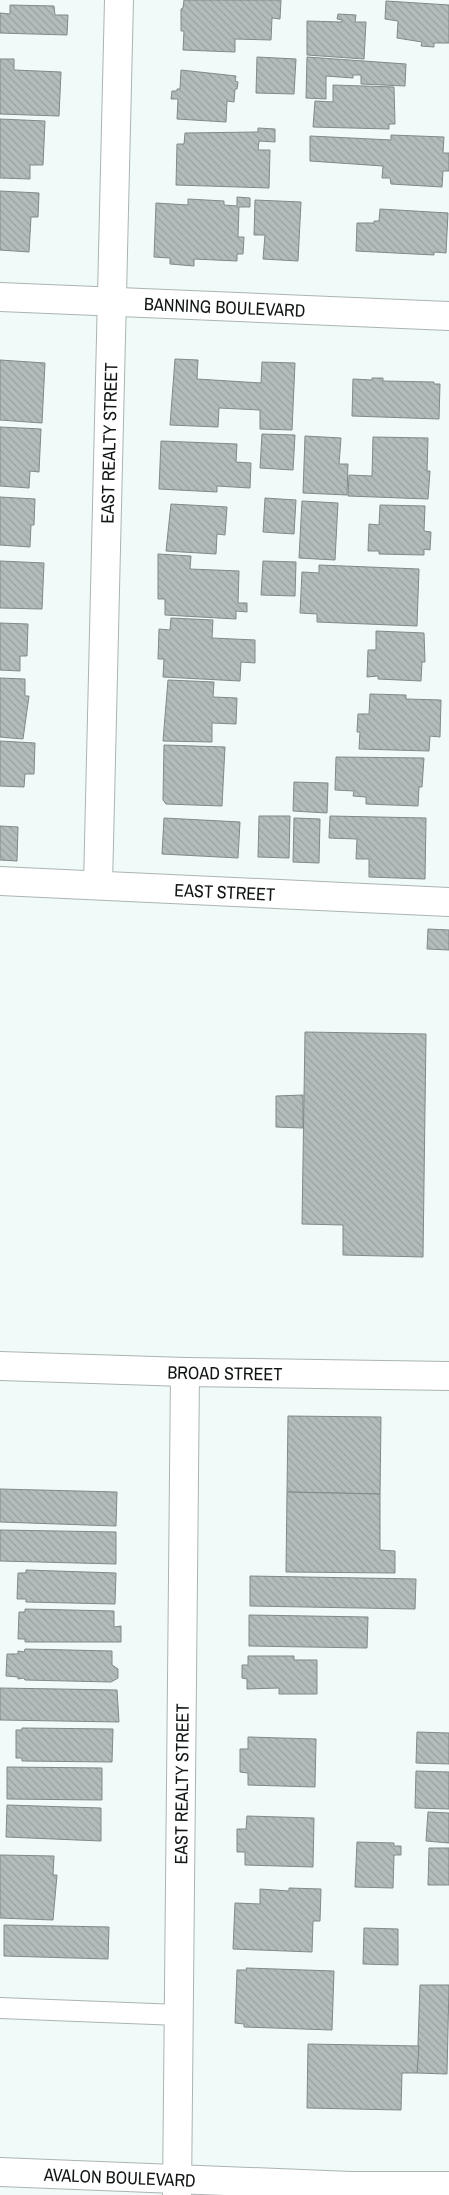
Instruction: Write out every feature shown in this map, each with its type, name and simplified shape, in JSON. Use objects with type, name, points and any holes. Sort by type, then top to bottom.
[{"type":"street","name":"EAST REALTY STREET","points":[[98,885],[119,0]]},
{"type":"street","name":"BANNING BOULEVARD","points":[[0,297],[449,316]]},
{"type":"street","name":"EAST STREET","points":[[0,881],[449,902]]},
{"type":"street","name":"BROAD STREET","points":[[0,1366],[185,1372],[449,1376]]},
{"type":"street","name":"EAST REALTY STREET","points":[[177,2187],[185,1372]]},
{"type":"street","name":"AVALON BOULEVARD","points":[[0,2172],[177,2187],[449,2186]]},
{"type":"lane","points":[[0,2008],[179,2015]]},
{"type":"building","points":[[184,0],[281,0],[280,19],[272,18],[271,40],[235,39],[235,52],[183,50],[184,31],[181,31],[181,9],[183,8]]},
{"type":"building","points":[[386,1],[449,5],[449,43],[434,43],[434,47],[421,46],[422,42],[397,38],[398,21],[385,19]]},
{"type":"building","points":[[10,5],[54,6],[55,15],[68,15],[67,35],[0,33],[0,13],[10,14]]},
{"type":"building","points":[[338,14],[356,15],[355,22],[366,22],[364,59],[307,55],[307,21],[342,22],[342,20],[337,19]]},
{"type":"building","points":[[257,57],[296,59],[294,94],[256,93]]},
{"type":"building","points":[[307,57],[406,64],[405,86],[361,84],[361,75],[353,75],[353,78],[326,76],[326,99],[306,98]]},
{"type":"building","points":[[0,59],[14,59],[14,70],[61,72],[59,116],[0,114]]},
{"type":"building","points":[[181,70],[236,76],[235,81],[238,82],[237,89],[235,89],[234,102],[227,101],[226,122],[177,119],[178,99],[171,99],[172,91],[180,89]]},
{"type":"building","points":[[333,85],[394,87],[395,124],[389,124],[389,129],[313,127],[315,101],[333,102]]},
{"type":"building","points":[[0,119],[45,121],[43,165],[30,165],[30,179],[0,178]]},
{"type":"building","points":[[258,128],[275,129],[275,142],[259,141],[258,150],[270,150],[269,188],[176,185],[177,144],[184,144],[185,133],[258,132]]},
{"type":"building","points":[[391,135],[444,137],[443,153],[449,153],[449,171],[443,171],[442,187],[391,184],[390,178],[382,178],[383,166],[310,161],[310,136],[391,140]]},
{"type":"building","points":[[0,191],[39,193],[38,217],[31,217],[29,252],[0,250]]},
{"type":"building","points":[[237,197],[250,198],[250,207],[239,207],[238,237],[244,237],[243,254],[237,254],[237,261],[194,259],[194,266],[170,264],[170,258],[154,257],[156,203],[188,205],[188,199],[224,201],[224,205],[237,206]]},
{"type":"building","points":[[255,200],[301,202],[298,261],[263,259],[265,235],[254,235]]},
{"type":"building","points":[[380,209],[448,213],[446,253],[434,252],[434,255],[356,251],[357,223],[374,223],[374,221],[379,221]]},
{"type":"building","points":[[175,359],[198,360],[197,379],[261,383],[262,362],[295,363],[292,430],[260,429],[260,410],[219,408],[218,427],[170,425]]},
{"type":"building","points":[[0,360],[45,363],[42,423],[0,420]]},
{"type":"building","points":[[372,378],[383,378],[383,381],[434,382],[434,384],[440,384],[439,419],[352,416],[353,379],[372,380]]},
{"type":"building","points":[[0,427],[41,429],[39,472],[30,471],[29,488],[0,486]]},
{"type":"building","points":[[262,434],[295,435],[293,470],[260,468]]},
{"type":"building","points":[[305,436],[341,438],[339,464],[348,464],[347,495],[303,493]]},
{"type":"building","points":[[373,437],[428,438],[427,471],[430,471],[428,499],[348,496],[349,475],[372,476]]},
{"type":"building","points":[[161,441],[237,444],[236,462],[251,463],[250,488],[217,486],[217,492],[159,489]]},
{"type":"building","points":[[0,497],[35,499],[34,525],[31,525],[30,547],[0,545]]},
{"type":"building","points":[[265,498],[296,500],[294,534],[263,532]]},
{"type":"building","points":[[302,501],[338,503],[335,560],[299,558]]},
{"type":"building","points":[[171,504],[227,507],[225,535],[217,534],[216,554],[166,551]]},
{"type":"building","points":[[380,505],[425,506],[424,531],[431,532],[430,550],[424,549],[424,555],[379,554],[379,551],[368,551],[369,524],[379,525]]},
{"type":"building","points":[[158,554],[191,556],[190,569],[239,571],[238,603],[247,603],[247,612],[236,611],[236,619],[165,615],[165,599],[158,599]]},
{"type":"building","points":[[0,561],[44,563],[42,609],[0,608]]},
{"type":"building","points":[[263,561],[296,562],[295,596],[261,595]]},
{"type":"building","points":[[319,565],[419,569],[417,626],[317,622],[317,614],[300,613],[302,572],[319,573]]},
{"type":"building","points":[[171,618],[213,620],[212,638],[255,640],[255,663],[241,662],[240,681],[163,677],[164,659],[158,659],[159,629],[170,630]]},
{"type":"building","points":[[0,623],[28,624],[27,656],[20,656],[20,671],[0,670]]},
{"type":"building","points":[[376,631],[424,633],[425,662],[422,662],[421,681],[378,679],[378,676],[367,677],[368,650],[376,650]]},
{"type":"building","points":[[0,678],[25,679],[25,696],[29,696],[23,739],[0,737]]},
{"type":"building","points":[[168,680],[214,682],[213,697],[237,698],[236,724],[212,723],[212,742],[163,741]]},
{"type":"building","points":[[370,694],[406,695],[406,699],[441,700],[440,737],[430,736],[429,751],[359,749],[360,732],[357,732],[358,714],[369,714]]},
{"type":"building","points":[[0,741],[35,743],[34,774],[25,774],[24,787],[0,786]]},
{"type":"building","points":[[164,745],[225,747],[222,806],[166,804],[163,800]]},
{"type":"building","points":[[336,757],[424,758],[422,787],[419,787],[418,806],[366,804],[366,797],[353,796],[354,791],[335,790]]},
{"type":"building","points":[[294,782],[328,783],[327,813],[293,811]]},
{"type":"building","points":[[259,816],[290,816],[289,858],[258,857]]},
{"type":"building","points":[[330,816],[426,818],[425,879],[369,877],[369,859],[356,859],[357,839],[329,838]]},
{"type":"building","points":[[164,818],[240,822],[238,858],[162,854]]},
{"type":"building","points":[[294,818],[320,819],[319,863],[293,862]]},
{"type":"building","points":[[0,826],[18,827],[17,861],[0,860]]},
{"type":"building","points":[[428,929],[449,930],[449,950],[427,949]]},
{"type":"building","points":[[305,1032],[426,1034],[423,1257],[343,1255],[343,1225],[302,1224]]},
{"type":"building","points":[[303,1095],[303,1128],[276,1127],[276,1096]]},
{"type":"building","points":[[288,1416],[381,1417],[380,1494],[287,1492]]},
{"type":"building","points":[[0,1489],[117,1492],[116,1526],[0,1522]]},
{"type":"building","points":[[287,1492],[380,1494],[380,1550],[395,1551],[395,1573],[286,1572]]},
{"type":"building","points":[[0,1530],[116,1532],[116,1564],[0,1561]]},
{"type":"building","points":[[26,1570],[116,1573],[115,1604],[26,1602],[26,1599],[17,1599],[18,1573],[26,1573]]},
{"type":"building","points":[[250,1576],[416,1579],[415,1609],[250,1606]]},
{"type":"building","points":[[25,1609],[114,1611],[114,1627],[121,1626],[121,1642],[25,1642],[25,1639],[18,1639],[19,1612],[25,1612]]},
{"type":"building","points":[[249,1615],[368,1617],[367,1648],[249,1646]]},
{"type":"building","points":[[25,1649],[112,1651],[112,1665],[118,1669],[118,1678],[111,1682],[25,1680],[24,1678],[18,1679],[18,1677],[6,1676],[7,1654],[18,1654],[18,1651],[24,1652]]},
{"type":"building","points":[[248,1656],[294,1656],[294,1660],[317,1660],[317,1694],[279,1694],[279,1688],[247,1689],[247,1679],[242,1678],[242,1665],[248,1665]]},
{"type":"building","points":[[0,1688],[117,1690],[119,1722],[0,1720]]},
{"type":"building","points":[[22,1728],[113,1729],[112,1762],[22,1761],[22,1758],[16,1758],[16,1730],[22,1730]]},
{"type":"building","points":[[417,1732],[449,1733],[449,1764],[416,1763]]},
{"type":"building","points":[[248,1737],[316,1739],[315,1787],[248,1785],[248,1773],[240,1772],[240,1749],[248,1749]]},
{"type":"building","points":[[7,1767],[102,1768],[102,1800],[7,1799]]},
{"type":"building","points":[[416,1771],[449,1772],[449,1809],[415,1808]]},
{"type":"building","points":[[7,1805],[101,1808],[101,1841],[6,1837]]},
{"type":"building","points":[[428,1812],[449,1813],[449,1843],[426,1841]]},
{"type":"building","points":[[247,1816],[314,1818],[313,1867],[245,1865],[245,1852],[237,1852],[237,1829],[246,1829]]},
{"type":"building","points":[[357,1842],[394,1843],[394,1846],[401,1846],[401,1855],[394,1855],[393,1888],[355,1887]]},
{"type":"building","points":[[429,1848],[449,1848],[449,1885],[428,1885]]},
{"type":"building","points":[[0,1855],[54,1856],[53,1875],[57,1875],[53,1920],[0,1918]]},
{"type":"building","points":[[289,1888],[321,1889],[320,1921],[313,1921],[312,1952],[233,1949],[235,1903],[260,1904],[260,1889],[289,1891]]},
{"type":"building","points":[[4,1925],[109,1927],[108,1959],[4,1956]]},
{"type":"building","points":[[364,1928],[398,1929],[398,1965],[363,1964]]},
{"type":"building","points":[[246,1968],[334,1971],[332,2030],[244,2027],[244,2024],[235,2023],[237,1970],[247,1970]]},
{"type":"building","points":[[420,1985],[449,1985],[447,2074],[417,2073]]},
{"type":"building","points":[[308,2044],[419,2046],[417,2073],[402,2073],[401,2110],[307,2108]]}]
